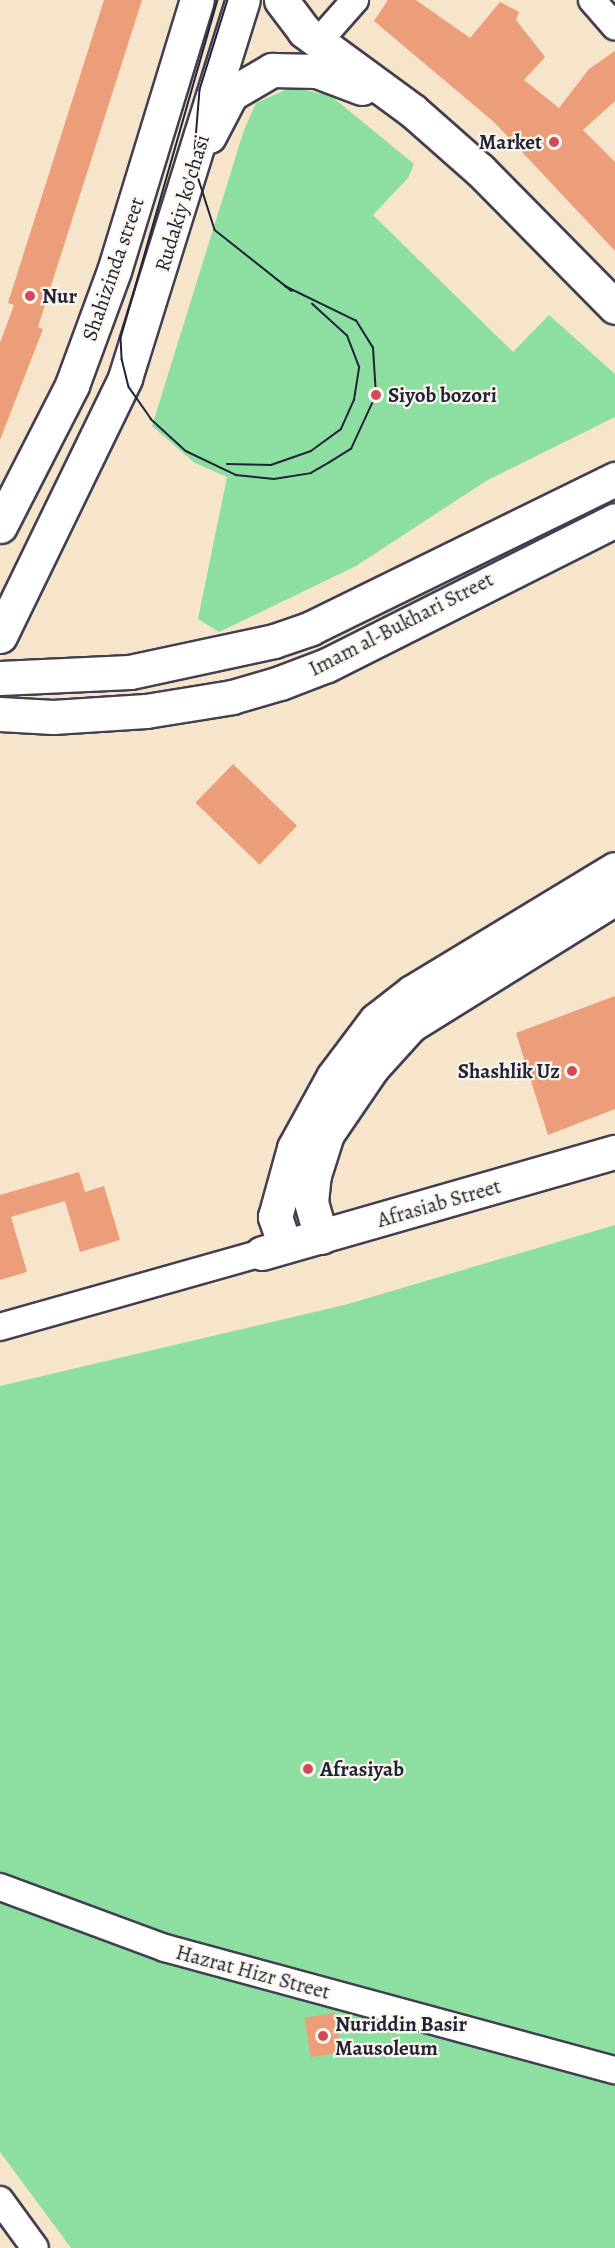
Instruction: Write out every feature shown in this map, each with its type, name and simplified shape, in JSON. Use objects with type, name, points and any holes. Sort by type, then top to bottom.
[{"type":"main road","name":"Shahizinda street","points":[[0,526],[72,385],[117,260],[197,0]]},
{"type":"main road","name":"Rudakiy ko'chasi","points":[[114,404],[194,164],[243,0]]},
{"type":"main road","points":[[281,0],[318,42],[413,111],[480,170],[615,307]]},
{"type":"main road","points":[[194,164],[231,94],[272,70],[317,71],[413,111]]},
{"type":"main road","points":[[0,636],[114,404],[72,385]]},
{"type":"main road","points":[[579,495],[615,459]]},
{"type":"main road","name":"Imam al-Bukhari Street","points":[[0,678],[130,672],[235,652],[310,628],[615,478]]},
{"type":"main road","name":"Imam al-Bukhari Street","points":[[0,714],[99,716],[189,705],[232,697],[327,665],[615,520]]},
{"type":"main road","points":[[273,1250],[276,1216],[294,1148],[321,1097],[376,1020],[412,992],[615,869]]},
{"type":"main road","points":[[321,1237],[311,1202],[314,1175],[327,1134],[372,1068],[411,1025],[615,898]]},
{"type":"main road","name":"Afrasiab Street","points":[[273,1250],[615,1152]]},
{"type":"street","points":[[318,42],[355,0]]},
{"type":"street","points":[[596,1],[615,26]]},
{"type":"street","points":[[0,1327],[273,1250]]},
{"type":"street","name":"Hazrat Hizr Street","points":[[0,1887],[165,1948],[615,2070]]},
{"type":"street","points":[[0,2200],[35,2248]]},
{"type":"green space","points":[[292,87],[331,96],[414,164],[408,178],[373,215],[513,352],[549,315],[615,374],[615,417],[486,481],[356,566],[219,632],[198,619],[227,477],[195,463],[152,426],[244,130],[256,103]]},
{"type":"green space","name":"Afrasiyab","points":[[615,1225],[615,2248],[71,2248],[0,2152],[0,1386],[348,1304]]},
{"type":"building","points":[[104,0],[142,0],[38,327],[43,329],[0,440],[0,343],[14,305],[8,303]]},
{"type":"building","name":"Market","points":[[388,0],[416,0],[470,38],[500,2],[519,12],[516,20],[545,57],[524,80],[559,108],[589,69],[615,51],[615,101],[583,130],[615,162],[615,251],[494,122],[374,21]]},
{"type":"building","points":[[233,764],[297,826],[260,865],[195,803]]},
{"type":"building","name":"Shashlik Uz","points":[[615,996],[615,1109],[548,1135],[516,1033]]},
{"type":"building","points":[[79,1172],[85,1192],[104,1186],[120,1240],[80,1252],[65,1201],[11,1217],[27,1272],[0,1280],[0,1195]]},
{"type":"building","name":"Nuriddin Basir Mausoleum","points":[[335,2013],[341,2053],[311,2057],[304,2018]]},
{"type":"tram line","points":[[218,0],[121,338],[122,359],[129,387],[151,419],[186,451],[236,475],[274,479],[311,473],[351,449],[376,395],[373,348],[356,321],[286,287]]},
{"type":"tram line","points":[[228,0],[200,90],[194,164],[215,230],[292,291]]},
{"type":"tram line","points":[[227,464],[271,465],[311,451],[341,429],[354,400],[359,367],[347,336],[312,304]]},
{"type":"place","name":"Market","points":[[554,142]]},
{"type":"place","name":"Nur","points":[[30,296]]},
{"type":"place","name":"Siyob bozori","points":[[376,395]]},
{"type":"place","name":"Shashlik Uz","points":[[572,1071]]},
{"type":"place","name":"Afrasiyab","points":[[308,1769]]},
{"type":"place","name":"Nuriddin Basir Mausoleum","points":[[323,2036]]}]
